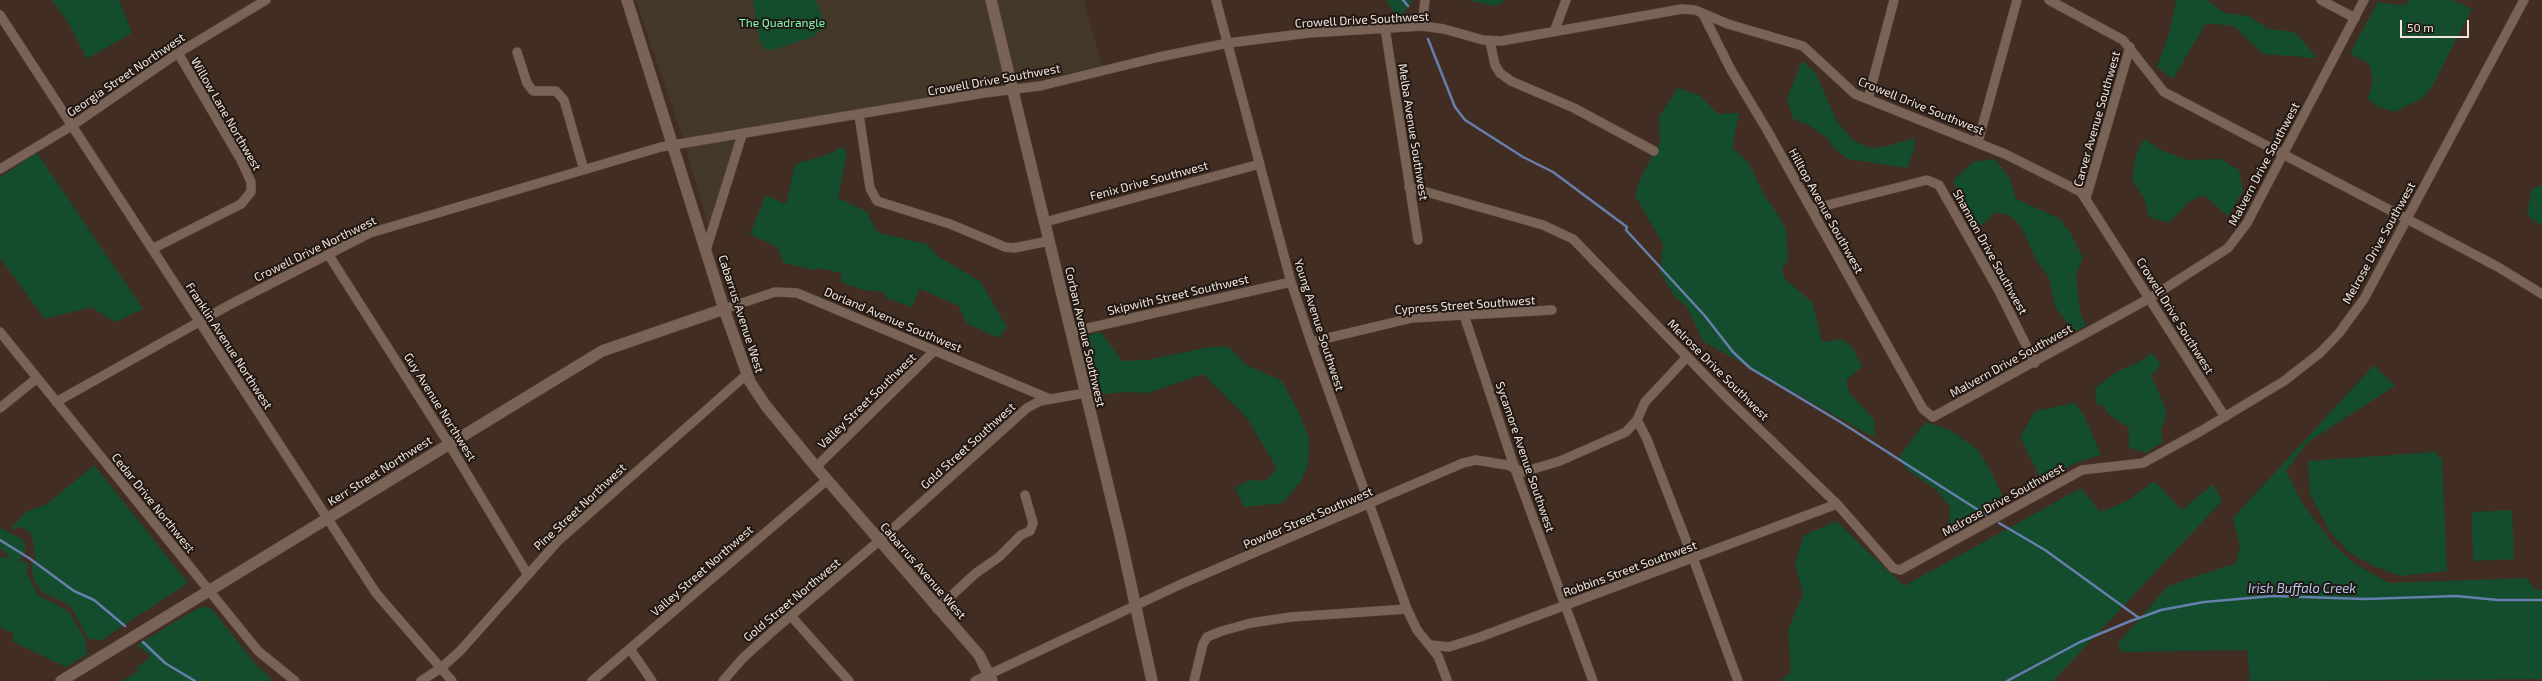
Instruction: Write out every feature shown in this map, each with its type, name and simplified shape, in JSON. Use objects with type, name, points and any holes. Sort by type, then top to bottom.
[{"type":"street","name":"Georgia Street Northwest","points":[[0,169],[73,125],[178,53],[266,0]]},
{"type":"street","name":"Cabarrus Avenue West","points":[[627,0],[746,375],[766,406],[816,467],[937,609],[979,655],[991,677]]},
{"type":"street","name":"Corban Avenue Southwest","points":[[991,0],[1136,605],[1152,681]]},
{"type":"street","name":"Young Avenue Southwest","points":[[1216,0],[1291,282],[1310,342],[1407,610],[1417,630],[1438,656],[1447,680]]},
{"type":"street","points":[[1422,26],[1425,0]]},
{"type":"street","points":[[1554,32],[1566,0]]},
{"type":"street","points":[[1868,99],[1894,0]]},
{"type":"street","points":[[1978,142],[2017,0]]},
{"type":"street","points":[[2049,0],[2123,40],[2164,92],[2498,267],[2542,294]]},
{"type":"street","points":[[2321,0],[2355,18]]},
{"type":"street","name":"Malvern Drive Southwest","points":[[1933,417],[2035,363],[2150,298],[2228,248],[2247,223],[2364,0]]},
{"type":"street","name":"Melrose Drive Southwest","points":[[1410,187],[1543,225],[1567,235],[1582,247],[1687,357],[1836,504],[1893,568],[1900,570],[2082,470],[2143,464],[2284,381],[2320,353],[2339,334],[2364,299],[2524,0]]},
{"type":"street","name":"Crowell Drive Southwest","points":[[673,145],[859,116],[1013,89],[1040,86],[1159,57],[1228,43],[1309,33],[1422,26],[1444,29],[1490,42],[1682,9],[1703,14],[1728,24],[1803,46],[1846,88],[1868,99],[1978,142],[2072,186],[2086,198],[2225,417]]},
{"type":"street","name":"Hilltop Avenue Southwest","points":[[1703,14],[1731,70],[1812,209],[1923,409],[1933,417]]},
{"type":"street","name":"Franklin Avenue Northwest","points":[[0,15],[73,125],[199,322],[376,593],[452,681]]},
{"type":"street","name":"Melba Avenue Southwest","points":[[1385,28],[1418,240]]},
{"type":"street","points":[[1490,42],[1496,65],[1500,73],[1511,82],[1574,108],[1654,151]]},
{"type":"street","name":"Carver Avenue Southwest","points":[[2086,198],[2130,48]]},
{"type":"street","points":[[517,52],[527,83],[533,91],[556,91],[564,100],[584,170]]},
{"type":"street","name":"Willow Lane Northwest","points":[[152,249],[241,204],[251,192],[251,182],[241,160],[178,53]]},
{"type":"street","points":[[859,116],[868,182],[877,201],[950,224],[1005,247],[1014,248],[1049,241]]},
{"type":"street","points":[[706,250],[742,135]]},
{"type":"street","name":"Crowell Drive Northwest","points":[[56,402],[199,322],[370,232],[673,145]]},
{"type":"street","name":"Fenix Drive Southwest","points":[[1045,222],[1260,164]]},
{"type":"street","name":"Shannon Drive Southwest","points":[[1812,209],[1927,180],[1939,185],[1999,291],[2035,363]]},
{"type":"street","name":"Guy Avenue Northwest","points":[[328,254],[449,444],[528,574]]},
{"type":"street","name":"Skipwith Street Southwest","points":[[1071,332],[1291,282]]},
{"type":"street","name":"Dorland Avenue Southwest","points":[[724,309],[764,295],[783,292],[802,295],[1050,399]]},
{"type":"street","name":"Kerr Street Northwest","points":[[61,681],[602,351],[640,335],[724,309]]},
{"type":"street","name":"Cypress Street Southwest","points":[[1310,342],[1395,321],[1552,310]]},
{"type":"street","name":"Sycamore Avenue Southwest","points":[[1464,315],[1515,469],[1564,606],[1593,681]]},
{"type":"street","name":"Cedar Drive Northwest","points":[[0,332],[258,651],[285,678],[295,681]]},
{"type":"street","name":"Valley Street Southwest","points":[[816,467],[934,351]]},
{"type":"street","points":[[1687,357],[1645,402],[1637,420],[1646,437],[1693,558],[1738,681]]},
{"type":"street","name":"Pine Street Northwest","points":[[441,668],[460,651],[558,541],[746,375]]},
{"type":"street","points":[[0,408],[37,378]]},
{"type":"street","name":"Gold Street Southwest","points":[[879,541],[1027,408],[1040,401],[1085,393]]},
{"type":"street","name":"Powder Street Southwest","points":[[975,681],[991,677],[1136,605],[1463,463],[1476,460],[1507,465],[1523,472],[1560,461],[1626,432],[1637,420]]},
{"type":"street","name":"Valley Street Northwest","points":[[592,681],[827,480]]},
{"type":"street","points":[[937,609],[976,573],[999,556],[1021,535],[1030,531],[1033,523],[1025,495]]},
{"type":"street","name":"Robbins Street Southwest","points":[[1430,645],[1449,646],[1564,606],[1836,504]]},
{"type":"street","name":"Gold Street Northwest","points":[[723,681],[743,658],[879,541]]},
{"type":"street","points":[[1194,681],[1203,644],[1207,637],[1222,631],[1251,623],[1291,617],[1407,610]]},
{"type":"street","points":[[791,616],[849,681]]},
{"type":"street","points":[[630,649],[652,681]]},
{"type":"street","points":[[421,681],[441,668]]},
{"type":"shaded area","points":[[636,0],[1084,0],[1102,67],[740,130],[712,223],[708,225],[683,139]]},
{"type":"green space","points":[[52,0],[119,0],[132,33],[87,59],[68,22]]},
{"type":"green space","name":"The Quadrangle","points":[[753,0],[816,0],[822,18],[821,30],[812,37],[773,50],[765,49],[760,42]]},
{"type":"green space","points":[[1386,0],[1413,0],[1398,20]]},
{"type":"green space","points":[[1467,0],[1505,0],[1496,6]]},
{"type":"green space","points":[[2174,0],[2207,0],[2225,13],[2248,16],[2269,29],[2295,32],[2317,58],[2263,54],[2234,26],[2206,23],[2173,79],[2157,67],[2169,34],[2176,2]]},
{"type":"green space","points":[[2409,0],[2452,0],[2472,9],[2433,85],[2423,98],[2394,112],[2378,107],[2368,99],[2373,80],[2369,64],[2350,53],[2378,2],[2399,5],[2407,4]]},
{"type":"green space","points":[[1802,61],[1815,72],[1838,123],[1854,141],[1870,148],[1883,147],[1915,138],[1914,149],[1907,168],[1848,159],[1836,150],[1826,137],[1808,125],[1793,119],[1787,98]]},
{"type":"green space","points":[[1678,88],[1699,95],[1718,114],[1739,113],[1732,148],[1749,163],[1764,195],[1786,229],[1788,260],[1782,269],[1784,278],[1812,302],[1822,342],[1842,339],[1852,347],[1862,367],[1846,380],[1850,394],[1874,419],[1875,438],[1703,341],[1687,307],[1674,296],[1660,272],[1663,244],[1635,196],[1639,181],[1660,142],[1659,117]]},
{"type":"green space","points":[[2144,139],[2161,150],[2187,160],[2221,159],[2239,170],[2243,191],[2228,216],[2204,195],[2189,202],[2169,223],[2149,217],[2144,198],[2132,180],[2136,155]]},
{"type":"green space","points":[[842,147],[847,152],[838,198],[866,211],[878,233],[927,244],[937,256],[980,281],[1007,327],[999,338],[966,323],[959,306],[920,289],[912,307],[886,298],[884,292],[863,290],[841,282],[841,273],[820,268],[813,270],[784,263],[777,247],[750,234],[766,195],[786,204],[795,164],[829,154]]},
{"type":"green space","points":[[37,153],[143,309],[115,322],[91,307],[45,319],[0,258],[0,177]]},
{"type":"green space","points":[[1995,159],[2010,179],[2016,199],[2060,219],[2071,234],[2083,258],[2076,274],[2080,312],[2086,326],[2073,332],[2055,306],[2049,278],[2035,258],[2022,228],[2012,217],[1996,212],[1982,225],[1969,223],[1968,213],[1953,181],[1973,162]]},
{"type":"green space","points":[[2542,185],[2542,226],[2529,217],[2527,211],[2532,189]]},
{"type":"green space","points":[[1101,332],[1122,361],[1147,360],[1210,347],[1229,347],[1246,365],[1282,381],[1299,413],[1309,438],[1308,465],[1300,483],[1282,503],[1244,507],[1235,488],[1249,480],[1266,481],[1277,469],[1247,418],[1203,374],[1148,393],[1129,392],[1100,394],[1085,336]]},
{"type":"green space","points":[[2152,353],[2161,365],[2151,376],[2167,411],[2161,431],[2163,442],[2146,453],[2129,448],[2129,428],[2111,416],[2102,405],[2096,404],[2095,388],[2116,372],[2139,362]]},
{"type":"green space","points":[[2374,365],[2395,386],[2308,442],[2286,471],[2302,503],[2333,544],[2355,564],[2389,583],[2526,578],[2536,590],[2542,590],[2542,679],[2250,681],[2247,650],[2121,652],[2118,643],[2168,586],[2236,563],[2240,545],[2233,518]]},
{"type":"green space","points":[[2075,403],[2084,415],[2101,455],[2075,463],[2043,483],[2020,437],[2035,411]]},
{"type":"green space","points":[[1925,422],[1950,430],[1977,449],[1990,469],[2005,503],[1949,531],[1950,507],[1936,490],[1906,469],[1899,457]]},
{"type":"green space","points":[[2435,452],[2442,459],[2447,571],[2400,576],[2376,567],[2350,553],[2330,532],[2310,494],[2308,461]]},
{"type":"green space","points":[[94,465],[188,583],[100,641],[88,638],[71,607],[64,602],[42,592],[34,581],[31,564],[36,564],[33,541],[30,532],[20,527],[10,530],[26,512],[47,504]]},
{"type":"green space","points":[[2154,481],[2182,510],[2213,484],[2222,501],[2053,681],[1779,681],[1791,673],[1788,630],[1803,594],[1795,564],[1803,536],[1836,521],[1904,586],[2081,488],[2100,512],[2127,501]]},
{"type":"green space","points":[[2512,510],[2514,559],[2473,561],[2472,512]]},
{"type":"green space","points":[[0,528],[24,540],[26,551],[20,560],[13,559],[28,563],[27,574],[38,595],[68,611],[86,640],[87,654],[66,667],[12,641],[14,634],[0,627],[0,557],[10,557],[0,548]]},
{"type":"green space","points":[[198,608],[211,608],[256,665],[271,678],[269,681],[122,681],[138,672],[136,668],[149,658],[150,655],[137,645]]},
{"type":"waterway","points":[[1403,0],[1408,6]]},
{"type":"waterway","points":[[1428,39],[1455,107],[1465,120],[1523,157],[1553,172],[1627,227],[1626,230],[1705,316],[1733,352],[1750,368],[1842,423],[1986,515]]},
{"type":"waterway","points":[[1999,523],[2045,550],[2139,618]]},
{"type":"waterway","points":[[0,540],[29,558],[74,591],[94,600],[125,626]]},
{"type":"waterway","name":"Irish Buffalo Creek","points":[[2007,681],[2080,642],[2128,622],[2161,610],[2204,602],[2273,596],[2365,599],[2456,596],[2498,600],[2542,600]]},
{"type":"waterway","points":[[143,642],[165,663],[195,681]]}]
